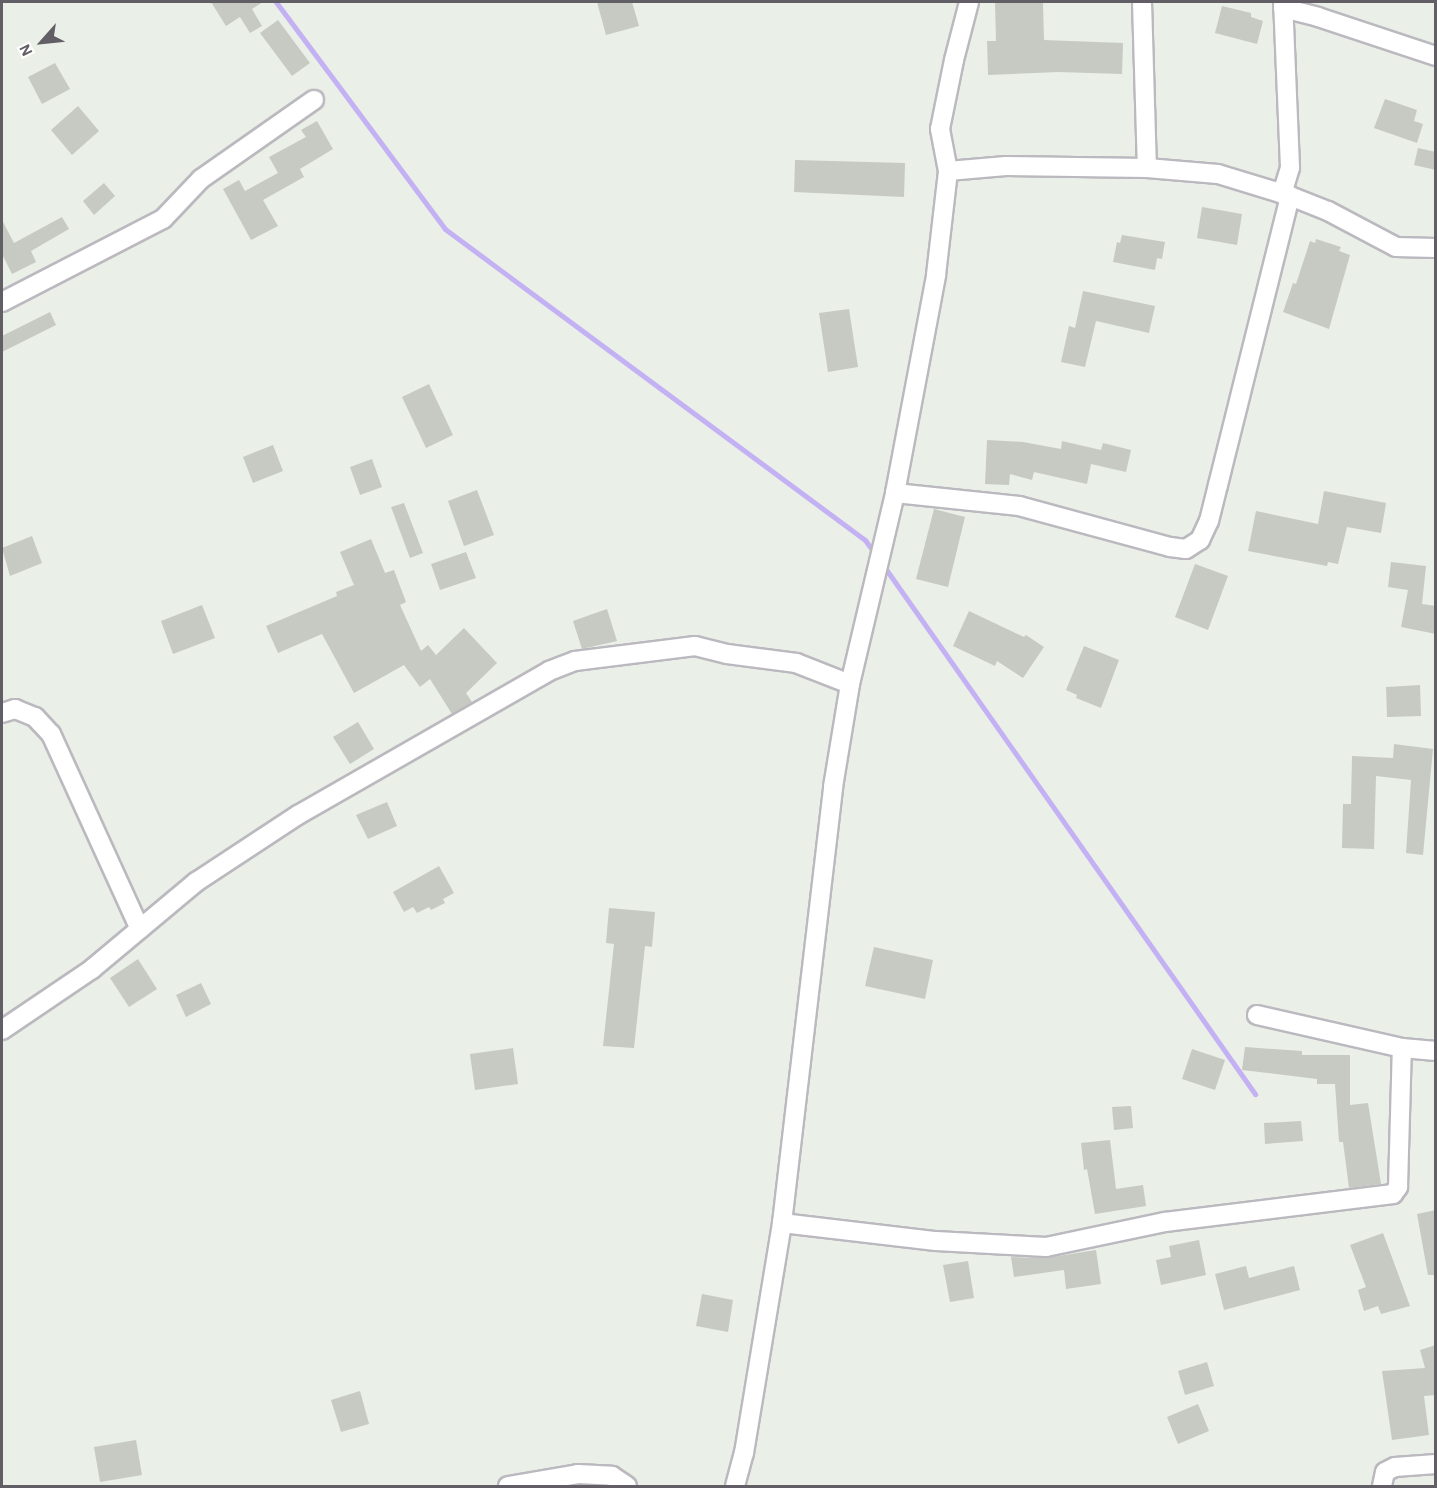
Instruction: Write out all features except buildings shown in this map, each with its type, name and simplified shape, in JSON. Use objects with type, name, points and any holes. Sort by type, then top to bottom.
[{"type":"street","points":[[735,1486],[744,1453],[783,1223],[828,822],[850,684],[895,493],[936,275],[948,171],[940,129],[969,2]]},
{"type":"street","points":[[1142,2],[1146,168]]},
{"type":"street","points":[[895,493],[1019,506],[1170,547],[1186,549],[1200,540],[1209,521],[1286,195],[1290,167],[1283,5],[1436,56]]},
{"type":"street","points":[[2,302],[163,219],[201,179],[314,100]]},
{"type":"street","points":[[948,171],[1006,166],[1146,168],[1218,174],[1286,195],[1349,221],[1396,248],[1436,248]]},
{"type":"street","points":[[2,1030],[92,969],[196,882],[298,815],[549,671],[575,661],[695,646],[727,654],[796,663],[850,684]]},
{"type":"street","points":[[2,713],[15,709],[35,717],[51,734],[140,929]]},
{"type":"street","points":[[1257,1015],[1402,1048],[1436,1051]]},
{"type":"street","points":[[783,1223],[936,1241],[1046,1247],[1165,1222],[1393,1194],[1398,1187],[1402,1048]]},
{"type":"street","points":[[783,1223],[926,1233]]},
{"type":"street","points":[[1382,1486],[1385,1472],[1395,1467],[1436,1464]]},
{"type":"street","points":[[508,1486],[578,1474],[612,1476],[627,1486]]},
{"type":"waterway","points":[[276,2],[445,229],[865,540],[876,555]]},
{"type":"waterway","points":[[883,565],[1255,1094]]}]
